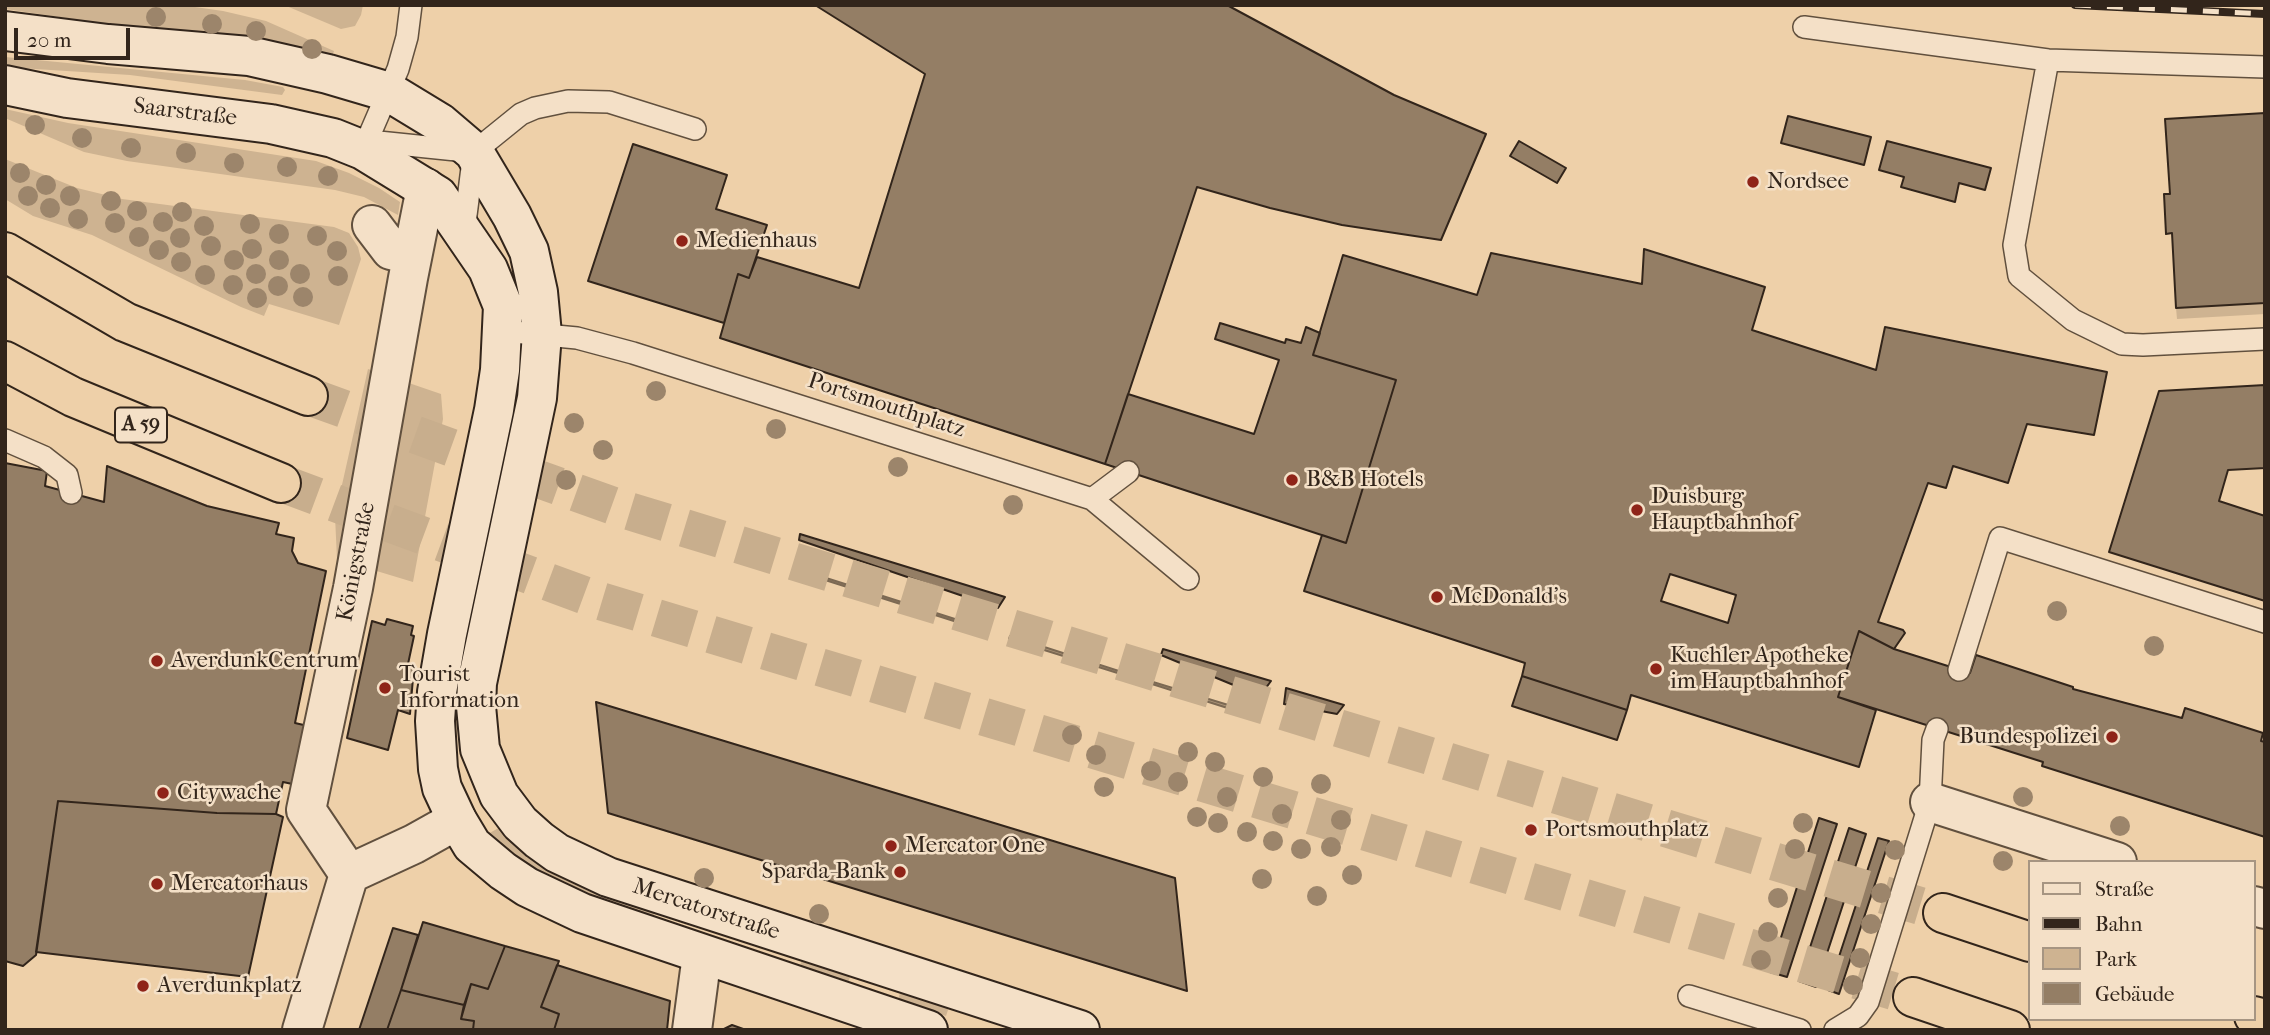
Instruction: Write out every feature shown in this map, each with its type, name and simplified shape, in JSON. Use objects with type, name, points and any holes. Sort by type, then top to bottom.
[{"type":"highway","points":[[5,252],[125,322],[309,396]]},
{"type":"highway","name":"A 59","points":[[5,361],[74,397],[281,483]]},
{"type":"highway","points":[[1943,913],[2028,941]]},
{"type":"highway","points":[[1913,997],[2010,1030]]},
{"type":"main road","points":[[5,31],[108,44],[249,55],[384,91],[440,123],[474,152],[512,216],[529,251],[538,292],[542,334]]},
{"type":"main road","name":"Saarstraße","points":[[5,85],[67,98],[271,124],[354,143],[438,196],[478,252],[493,281],[503,306],[503,331]]},
{"type":"main road","name":"Königstraße","points":[[349,874],[306,810],[353,588],[426,188]]},
{"type":"main road","points":[[372,225],[391,250],[410,267]]},
{"type":"main road","points":[[302,1030],[349,874],[445,814],[436,748],[437,692],[494,410],[503,331]]},
{"type":"main road","name":"Mercatorstraße","points":[[542,334],[537,398],[477,683],[480,750],[499,795],[520,823],[558,853],[608,877],[1080,1030]]},
{"type":"main road","points":[[1930,802],[2112,860]]},
{"type":"main road","name":"Mercatorstraße","points":[[445,814],[472,845],[503,871],[527,887],[582,913],[928,1030]]},
{"type":"main road","points":[[692,1030],[702,955]]},
{"type":"lane","points":[[411,5],[407,37],[384,91],[354,143],[474,152],[521,114],[568,101],[609,102],[695,129]]},
{"type":"lane","points":[[1804,27],[2048,60],[2265,67]]},
{"type":"lane","points":[[2048,60],[2014,245],[2019,276],[2073,320],[2122,344],[2265,339]]},
{"type":"lane","points":[[464,233],[474,152]]},
{"type":"lane","name":"Portsmouthplatz","points":[[503,331],[577,338],[633,353],[1092,499],[1188,579]]},
{"type":"lane","points":[[5,440],[44,457],[67,475],[71,493]]},
{"type":"lane","points":[[1092,499],[1128,472]]},
{"type":"lane","points":[[1959,670],[2000,538],[2265,622]]},
{"type":"lane","points":[[1835,1030],[1858,1016],[1868,1002],[1930,802],[1933,740],[1937,729]]},
{"type":"lane","points":[[1689,996],[1800,1030]]},
{"type":"green space","points":[[5,5],[181,5],[266,21],[334,51],[332,57],[5,9]]},
{"type":"green space","points":[[284,5],[363,5],[355,26],[341,29]]},
{"type":"green space","points":[[5,57],[245,80],[283,87],[285,90],[282,95],[130,75],[19,68],[5,66]]},
{"type":"green space","points":[[5,109],[68,123],[316,161],[379,188],[400,202],[398,215],[364,197],[335,190],[127,161],[84,152],[5,118]]},
{"type":"green space","points":[[5,159],[77,188],[122,199],[334,227],[349,233],[358,247],[361,259],[339,325],[269,304],[264,316],[92,235],[33,216],[5,199]]},
{"type":"green space","points":[[2265,303],[2265,314],[2177,319],[2176,308]]},
{"type":"green space","points":[[368,369],[441,394],[443,419],[413,582],[337,559],[335,516]]},
{"type":"green space","points":[[504,825],[657,906],[652,921],[599,901],[526,866],[486,835]]},
{"type":"green space","points":[[804,953],[852,968],[848,984],[799,969]]},
{"type":"green space","points":[[902,986],[951,1001],[946,1016],[898,1000]]},
{"type":"shaded area","points":[[801,570],[980,627],[979,629],[800,572]]},
{"type":"shaded area","points":[[1010,636],[1125,673],[1124,675],[1009,639]]},
{"type":"shaded area","points":[[1153,682],[1238,708],[1237,711],[1152,684]]},
{"type":"building","points":[[815,5],[1227,5],[1394,95],[1486,134],[1441,240],[1342,225],[1197,187],[1105,464],[720,338],[738,274],[749,278],[757,257],[859,288],[925,74]]},
{"type":"building","points":[[2265,113],[2265,303],[2176,308],[2172,233],[2166,234],[2164,194],[2170,194],[2165,119]]},
{"type":"building","points":[[1788,116],[1871,137],[1864,165],[1781,143]]},
{"type":"building","points":[[1519,141],[1566,168],[1557,183],[1510,156]]},
{"type":"building","points":[[1887,141],[1991,168],[1985,190],[1959,183],[1955,202],[1901,187],[1904,177],[1879,170]]},
{"type":"building","name":"Medienhaus","points":[[633,144],[727,175],[716,209],[767,225],[749,278],[738,274],[724,323],[588,281]]},
{"type":"building","name":"Duisburg Hauptbahnhof","points":[[1644,249],[1765,287],[1752,330],[1876,370],[1885,327],[2107,372],[2094,435],[2027,424],[2008,483],[1953,466],[1946,488],[1928,483],[1878,622],[1905,633],[1894,649],[1859,631],[1838,697],[1876,710],[1859,767],[1631,695],[1627,710],[1522,676],[1525,663],[1304,591],[1322,535],[1346,543],[1396,380],[1313,355],[1343,255],[1477,295],[1491,253],[1642,284]]},
{"type":"building","points":[[1220,323],[1285,343],[1286,339],[1301,343],[1306,327],[1320,333],[1313,355],[1396,380],[1346,543],[1105,464],[1128,394],[1254,434],[1279,360],[1215,339]]},
{"type":"building","points":[[2265,385],[2265,468],[2228,470],[2219,501],[2265,516],[2265,601],[2109,552],[2159,391]]},
{"type":"building","name":"AverdunkCentrum","points":[[5,463],[47,471],[45,486],[104,502],[107,466],[207,506],[279,523],[276,534],[294,538],[292,551],[298,563],[326,571],[295,723],[308,726],[297,785],[283,782],[276,814],[217,813],[58,801],[36,955],[23,966],[5,961]]},
{"type":"building","points":[[800,534],[1005,597],[998,608],[799,540]]},
{"type":"building","points":[[1670,574],[1736,595],[1728,623],[1661,601]]},
{"type":"building","name":"Tourist Information","points":[[387,619],[413,626],[411,635],[414,636],[408,664],[414,666],[410,714],[398,710],[388,750],[347,738],[372,621],[385,625]]},
{"type":"building","name":"Bundespolizei","points":[[1859,631],[1894,649],[1970,673],[1976,655],[2073,689],[2182,718],[2185,708],[2263,733],[2261,741],[2265,742],[2265,837],[2042,766],[2043,762],[1838,697]]},
{"type":"building","points":[[1163,649],[1271,681],[1260,696],[1161,655]]},
{"type":"building","points":[[1522,676],[1627,710],[1617,740],[1512,706]]},
{"type":"building","points":[[1286,688],[1344,705],[1337,714],[1284,704]]},
{"type":"building","name":"Mercator One","points":[[596,702],[1175,878],[1187,991],[608,813]]},
{"type":"building","name":"Mercatorhaus","points":[[58,801],[217,813],[276,814],[283,817],[248,977],[36,952]]},
{"type":"building","points":[[1819,818],[1837,824],[1787,977],[1770,972]]},
{"type":"building","points":[[1849,828],[1866,834],[1816,987],[1799,981]]},
{"type":"building","points":[[1878,838],[1889,841],[1839,994],[1828,990]]},
{"type":"building","points":[[423,922],[505,946],[488,989],[471,984],[464,1005],[401,990]]},
{"type":"building","points":[[393,928],[418,935],[401,990],[387,1030],[359,1030]]},
{"type":"building","points":[[505,946],[559,961],[541,1007],[559,1014],[554,1030],[473,1030],[474,1021],[461,1019],[471,984],[488,989]]},
{"type":"building","points":[[557,965],[670,1001],[667,1030],[554,1030],[559,1014],[541,1007]]},
{"type":"building","points":[[401,990],[464,1005],[461,1019],[474,1021],[473,1030],[387,1030]]},
{"type":"building","points":[[732,1025],[746,1030],[722,1030]]},
{"type":"tunnel","points":[[308,396],[619,508],[1943,913]]},
{"type":"tunnel","points":[[281,483],[597,600],[1913,997]]},
{"type":"railway","points":[[2075,5],[2265,14]]},
{"type":"place","name":"Nordsee","points":[[1753,182]]},
{"type":"place","name":"Medienhaus","points":[[682,241]]},
{"type":"place","name":"B&B Hotels","points":[[1292,480]]},
{"type":"place","name":"Duisburg Hauptbahnhof","points":[[1637,510]]},
{"type":"place","name":"McDonald's","points":[[1437,597]]},
{"type":"place","name":"AverdunkCentrum","points":[[157,661]]},
{"type":"place","name":"Kuchler Apotheke im Hauptbahnhof","points":[[1656,669]]},
{"type":"place","name":"Tourist Information","points":[[385,688]]},
{"type":"place","name":"Bundespolizei","points":[[2112,737]]},
{"type":"place","name":"Citywache","points":[[163,793]]},
{"type":"place","name":"Portsmouthplatz","points":[[1531,830]]},
{"type":"place","name":"Mercator One","points":[[891,846]]},
{"type":"place","name":"Sparda-Bank","points":[[900,872]]},
{"type":"place","name":"Mercatorhaus","points":[[157,884]]},
{"type":"place","name":"Averdunkplatz","points":[[143,986]]}]
